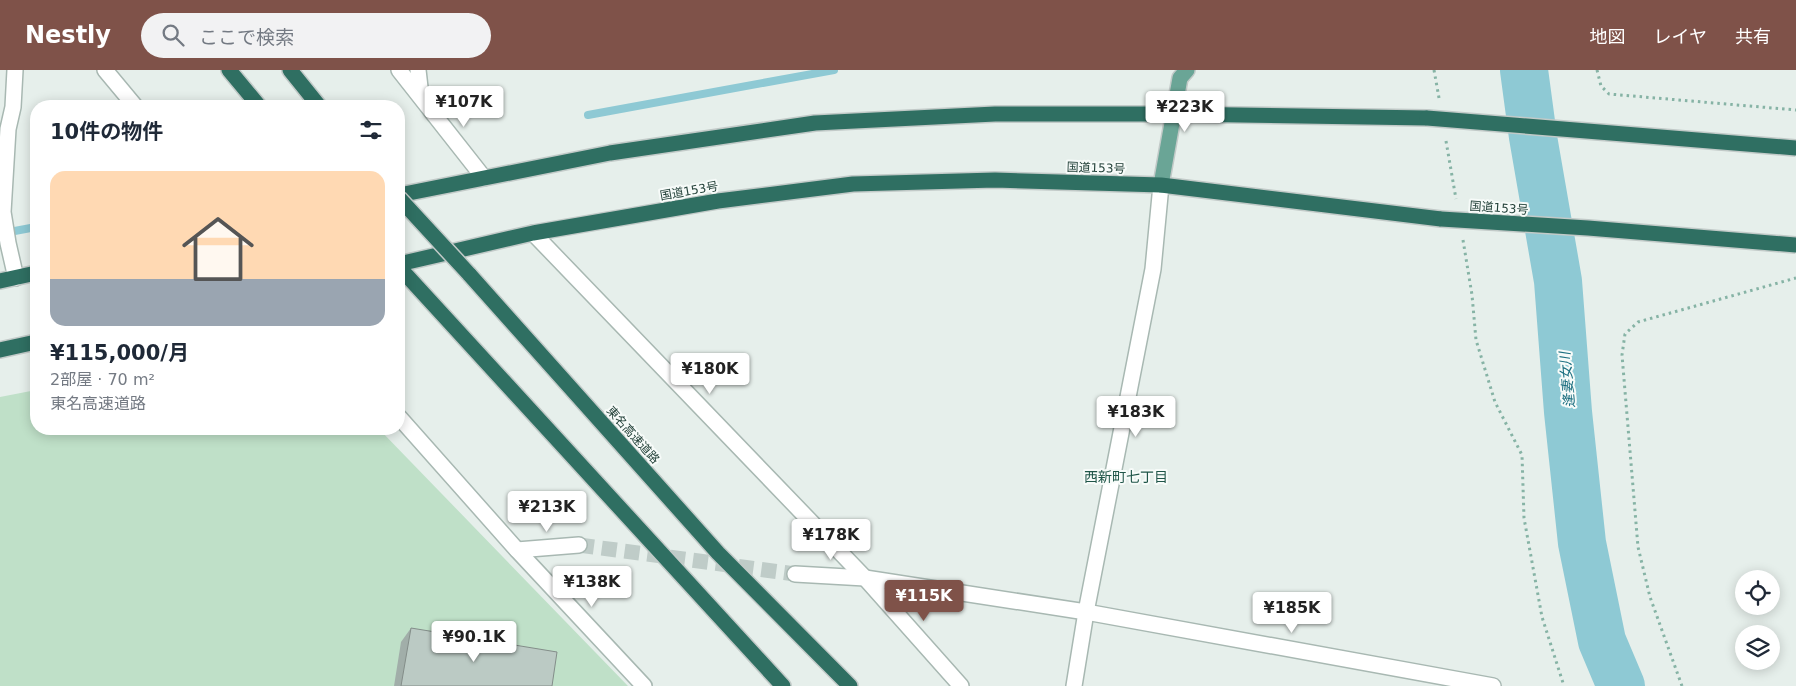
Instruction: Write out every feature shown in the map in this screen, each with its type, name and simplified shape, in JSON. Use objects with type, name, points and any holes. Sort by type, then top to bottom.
[{"type":"highway","points":[[229,70],[254,100]]},
{"type":"highway","points":[[290,70],[315,100]]},
{"type":"highway","points":[[405,195],[610,153],[815,122],[995,114],[1173,114],[1427,118],[1796,148]]},
{"type":"highway","name":"国道153号","points":[[405,265],[533,233],[718,201],[853,184],[994,180],[1161,185],[1441,219],[1588,228],[1796,245]]},
{"type":"highway","name":"東名高速道路","points":[[405,203],[718,553],[850,686]]},
{"type":"highway","points":[[405,273],[783,686]]},
{"type":"highway","points":[[0,281],[30,274]]},
{"type":"highway","points":[[0,350],[30,343]]},
{"type":"main road","points":[[1161,185],[1180,78],[1187,70]]},
{"type":"street","points":[[15,70],[13,107],[8,129],[3,212],[16,278]]},
{"type":"street","points":[[105,70],[130,100]]},
{"type":"street","points":[[399,70],[484,178]]},
{"type":"street","points":[[418,70],[421,96]]},
{"type":"street","points":[[1074,686],[1086,612],[1153,269],[1161,185]]},
{"type":"street","points":[[533,233],[865,578],[960,686]]},
{"type":"street","points":[[405,424],[517,550],[644,686]]},
{"type":"street","points":[[517,550],[579,546]]},
{"type":"street","points":[[795,574],[865,578],[1086,612],[1493,686]]},
{"type":"path","points":[[1434,70],[1439,99]]},
{"type":"path","points":[[1598,70],[1601,86],[1609,94],[1796,110]]},
{"type":"path","points":[[1446,138],[1457,207]]},
{"type":"path","points":[[1462,236],[1472,295],[1476,340],[1495,402],[1522,456],[1526,527],[1542,617],[1564,686]]},
{"type":"path","points":[[1682,686],[1650,597],[1638,547],[1622,355],[1626,334],[1638,322],[1796,278]]},
{"type":"green space","points":[[30,391],[30,435],[385,435],[628,686],[0,686],[0,397]]},
{"type":"building","points":[[411,628],[557,652],[552,686],[401,686]]},
{"type":"waterway","points":[[588,115],[834,70]]},
{"type":"waterway","name":"逢妻女川","points":[[1524,70],[1533,137],[1558,281],[1568,412],[1582,543],[1602,641],[1621,686]]},
{"type":"waterway","points":[[4,233],[30,228]]},
{"type":"tunnel","points":[[579,545],[795,574]]},
{"type":"district","name":"西新町七丁目","points":[[1126,477]]}]
